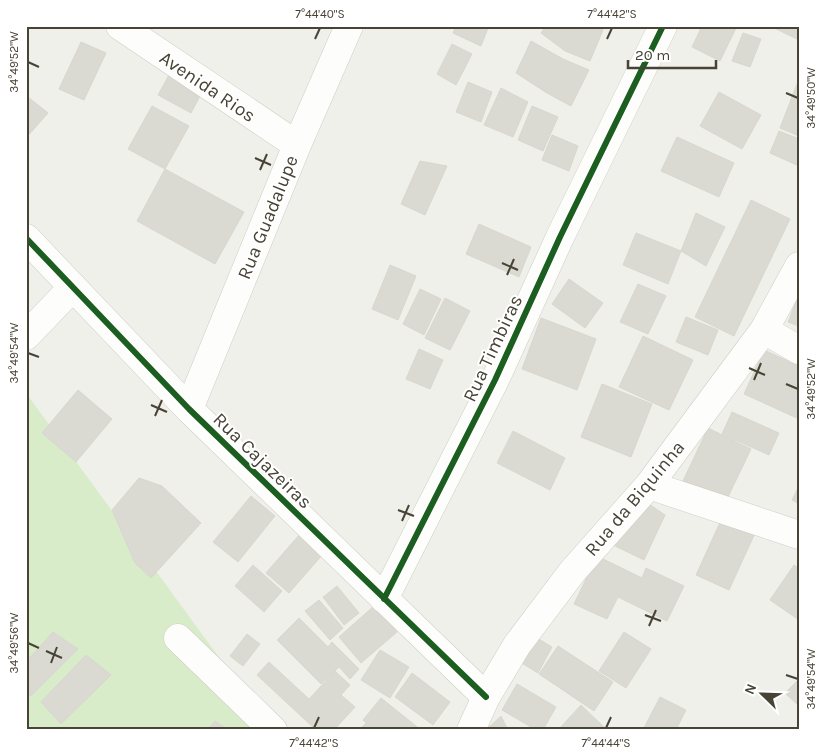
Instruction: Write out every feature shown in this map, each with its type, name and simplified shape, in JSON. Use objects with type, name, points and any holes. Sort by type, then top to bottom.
[{"type":"street","name":"Avenida Rios","points":[[120,26],[297,145]]},
{"type":"street","name":"Rua Guadalupe","points":[[189,409],[297,145],[349,26]]},
{"type":"street","name":"Rua Timbiras","points":[[384,599],[495,380],[560,237],[663,26]]},
{"type":"street","name":"Rua Cajazeiras","points":[[26,238],[189,409],[486,697]]},
{"type":"street","name":"Rua da Biquinha","points":[[471,730],[486,697],[517,645],[540,612],[572,572],[649,485],[764,330],[799,266]]},
{"type":"street","points":[[26,336],[73,287]]},
{"type":"street","points":[[764,330],[799,350]]},
{"type":"street","points":[[649,485],[799,535]]},
{"type":"street","points":[[178,638],[274,730]]},
{"type":"green space","points":[[26,393],[272,730],[26,730]]},
{"type":"building","points":[[456,26],[483,26],[488,28],[481,46],[453,33]]},
{"type":"building","points":[[546,26],[594,26],[603,30],[590,61],[565,51],[541,33]]},
{"type":"building","points":[[702,26],[737,26],[720,61],[692,47]]},
{"type":"building","points":[[770,26],[799,26],[799,35],[797,39]]},
{"type":"building","points":[[743,33],[761,39],[750,67],[732,61]]},
{"type":"building","points":[[531,41],[563,59],[589,70],[571,106],[516,73]]},
{"type":"building","points":[[81,42],[106,53],[84,100],[59,89]]},
{"type":"building","points":[[452,44],[472,54],[456,85],[437,74]]},
{"type":"building","points":[[169,75],[202,92],[191,113],[158,95]]},
{"type":"building","points":[[468,82],[492,92],[481,122],[456,112]]},
{"type":"building","points":[[797,84],[799,84],[799,136],[780,128]]},
{"type":"building","points":[[501,88],[528,102],[513,137],[484,125]]},
{"type":"building","points":[[719,92],[761,115],[742,149],[700,126]]},
{"type":"building","points":[[28,97],[48,113],[26,138],[26,99]]},
{"type":"building","points":[[152,106],[189,126],[165,169],[128,149]]},
{"type":"building","points":[[532,106],[558,117],[543,151],[518,140]]},
{"type":"building","points":[[779,131],[799,139],[799,166],[770,153]]},
{"type":"building","points":[[552,135],[578,146],[569,171],[542,160]]},
{"type":"building","points":[[677,137],[734,163],[719,197],[661,171]]},
{"type":"building","points":[[420,161],[447,166],[425,215],[401,204]]},
{"type":"building","points":[[165,169],[244,212],[215,264],[137,221]]},
{"type":"building","points":[[751,200],[790,219],[734,336],[695,317]]},
{"type":"building","points":[[696,213],[725,227],[706,266],[681,251]]},
{"type":"building","points":[[479,224],[531,247],[519,277],[466,254]]},
{"type":"building","points":[[636,233],[681,251],[668,284],[623,265]]},
{"type":"building","points":[[390,265],[416,276],[398,320],[372,309]]},
{"type":"building","points":[[569,279],[603,303],[585,328],[552,304]]},
{"type":"building","points":[[638,284],[666,296],[648,334],[620,322]]},
{"type":"building","points":[[420,289],[441,299],[424,335],[403,324]]},
{"type":"building","points":[[799,294],[799,326],[788,322]]},
{"type":"building","points":[[445,298],[470,311],[450,350],[425,338]]},
{"type":"building","points":[[686,317],[718,330],[708,355],[676,342]]},
{"type":"building","points":[[541,318],[596,339],[577,390],[522,369]]},
{"type":"building","points":[[643,336],[693,360],[669,410],[619,387]]},
{"type":"building","points":[[419,349],[443,360],[430,389],[406,379]]},
{"type":"building","points":[[764,350],[799,366],[799,419],[744,394]]},
{"type":"building","points":[[602,384],[652,404],[631,457],[581,437]]},
{"type":"building","points":[[78,390],[112,419],[76,462],[42,433]]},
{"type":"building","points":[[732,412],[779,433],[769,455],[722,434]]},
{"type":"building","points":[[708,428],[751,449],[726,501],[683,481]]},
{"type":"building","points":[[513,431],[565,458],[550,490],[497,463]]},
{"type":"building","points":[[139,478],[162,486],[201,523],[151,578],[135,563],[112,510]]},
{"type":"building","points":[[799,486],[799,504],[792,500]]},
{"type":"building","points":[[251,496],[275,516],[238,562],[213,542]]},
{"type":"building","points":[[646,502],[665,515],[644,560],[613,545]]},
{"type":"building","points":[[722,518],[755,533],[729,590],[696,575]]},
{"type":"building","points":[[300,534],[323,554],[289,593],[266,573]]},
{"type":"building","points":[[597,556],[642,578],[646,568],[684,586],[667,621],[618,597],[607,619],[574,604]]},
{"type":"building","points":[[253,565],[282,591],[264,612],[235,586]]},
{"type":"building","points":[[794,565],[799,568],[799,620],[770,600]]},
{"type":"building","points":[[337,586],[359,613],[344,625],[323,597]]},
{"type":"building","points":[[319,600],[343,628],[330,640],[305,611]]},
{"type":"building","points":[[374,606],[397,632],[361,663],[339,637]]},
{"type":"building","points":[[299,618],[328,647],[332,642],[359,669],[350,679],[339,667],[321,684],[277,640]]},
{"type":"building","points":[[53,632],[78,649],[31,696],[26,691],[26,662]]},
{"type":"building","points":[[624,632],[651,649],[626,688],[599,671]]},
{"type":"building","points":[[247,634],[260,644],[243,666],[230,656]]},
{"type":"building","points":[[534,636],[552,647],[538,673],[520,662]]},
{"type":"building","points":[[558,646],[613,682],[594,711],[539,674]]},
{"type":"building","points":[[380,650],[409,667],[390,698],[361,680]]},
{"type":"building","points":[[86,655],[111,675],[61,724],[41,702]]},
{"type":"building","points":[[269,662],[309,699],[335,671],[350,685],[341,695],[355,707],[334,730],[316,730],[257,675]]},
{"type":"building","points":[[412,673],[450,702],[433,725],[395,697]]},
{"type":"building","points":[[799,679],[799,706],[785,693]]},
{"type":"building","points":[[517,684],[556,707],[543,730],[536,730],[502,710]]},
{"type":"building","points":[[660,697],[686,710],[676,730],[643,730]]},
{"type":"building","points":[[381,698],[421,730],[375,730],[363,720]]},
{"type":"building","points":[[581,705],[606,729],[605,730],[559,729]]},
{"type":"building","points":[[501,716],[508,730],[487,730],[487,729]]},
{"type":"building","points":[[215,721],[228,730],[207,730]]},
{"type":"building","points":[[366,723],[374,730],[359,730]]},
{"type":"cycle path","points":[[384,599],[495,380],[560,237],[663,26]]},
{"type":"cycle path","points":[[26,238],[189,409],[486,697]]}]
